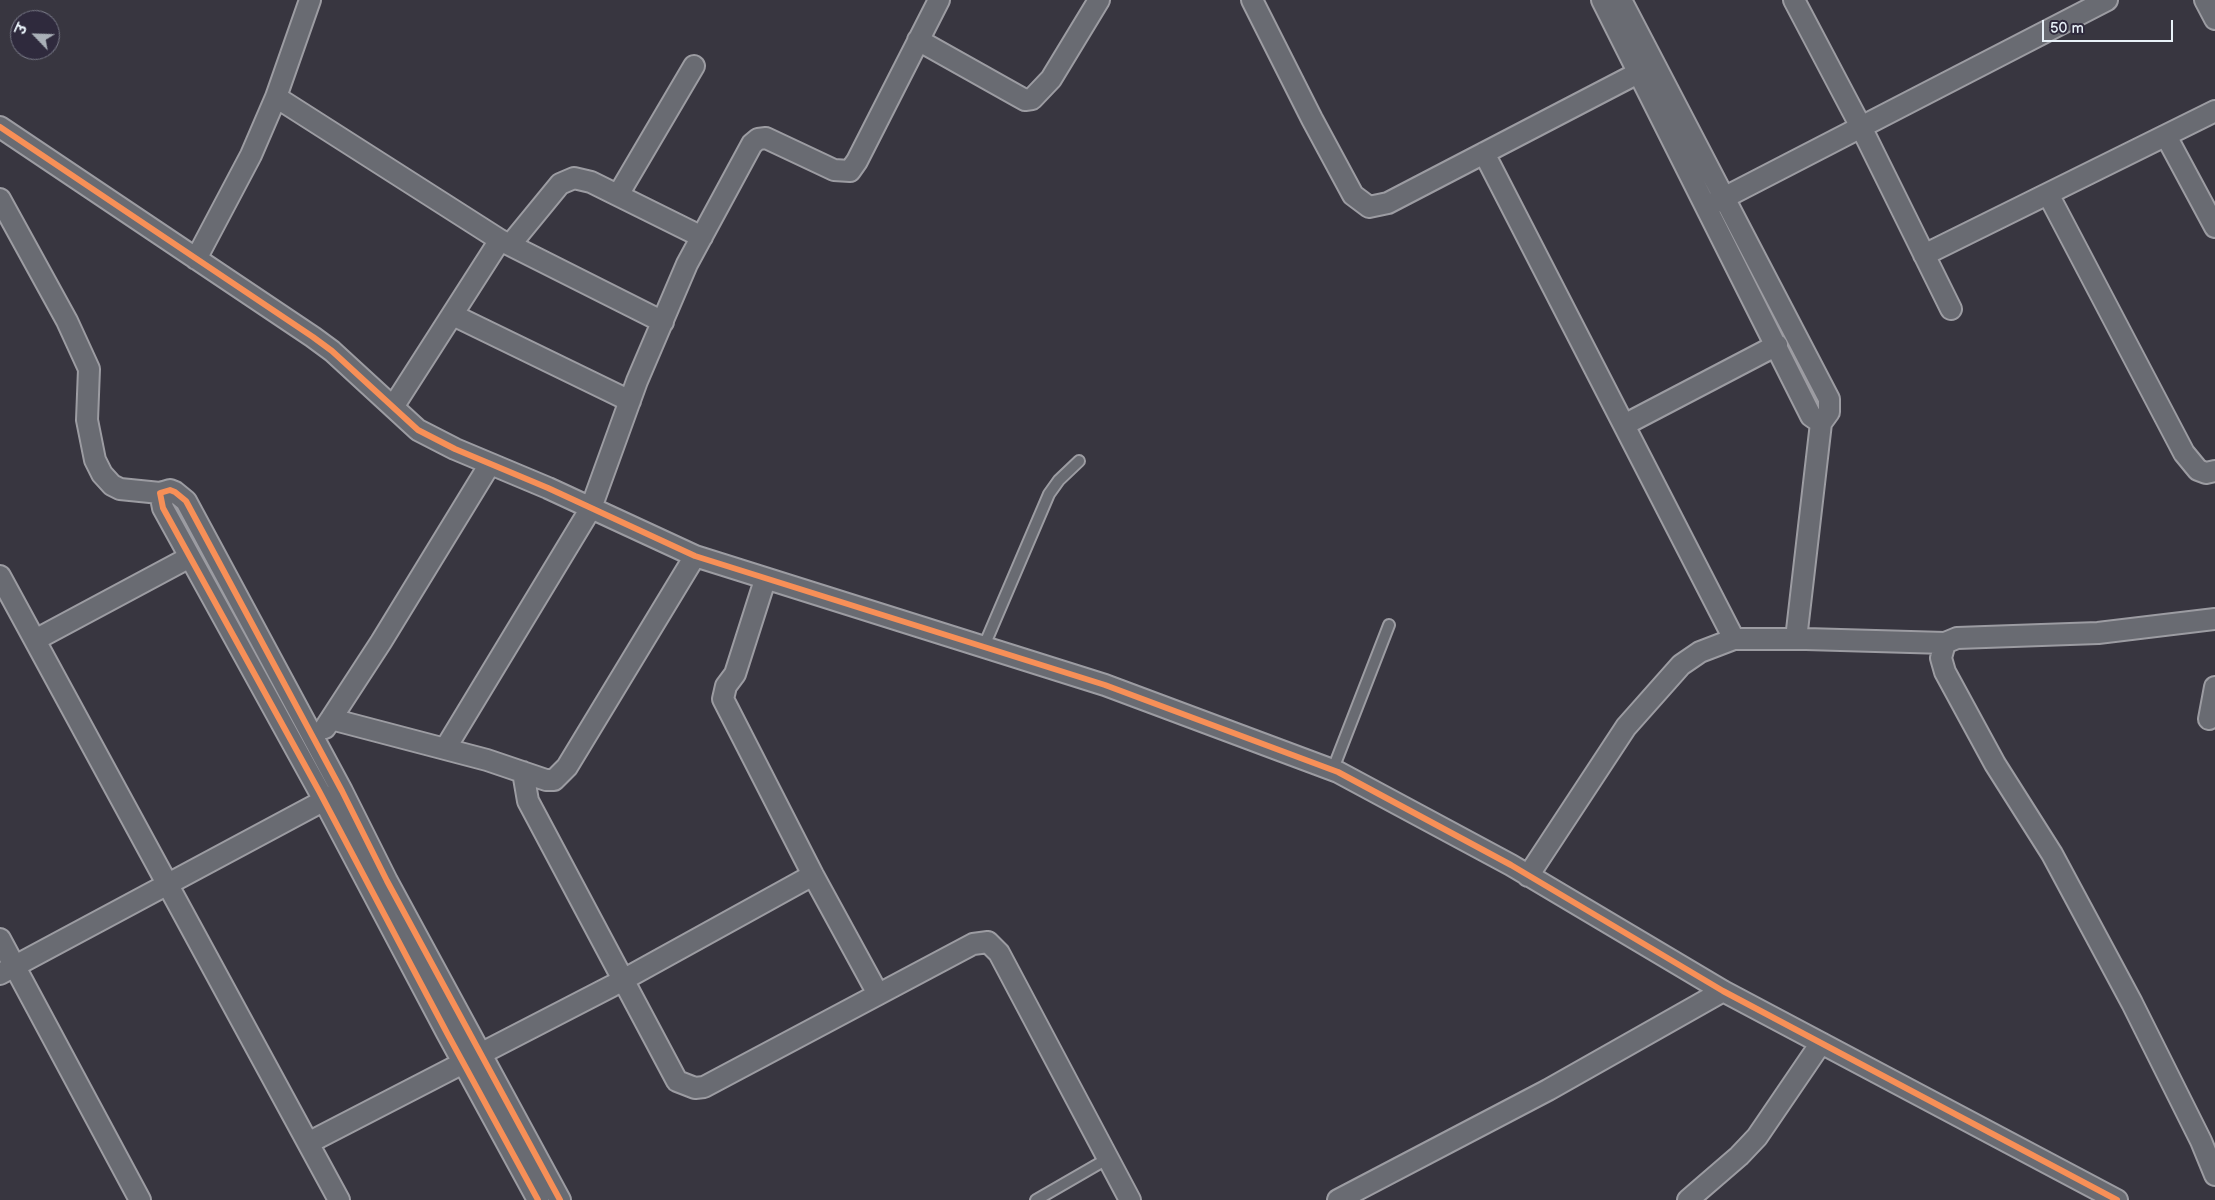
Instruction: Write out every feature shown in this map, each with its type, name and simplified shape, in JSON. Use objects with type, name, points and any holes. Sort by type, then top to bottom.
[{"type":"street","points":[[196,259],[248,163],[276,97],[310,0]]},
{"type":"street","points":[[445,749],[591,508],[630,401],[687,264],[752,144],[758,139],[774,140],[834,170],[850,171],[857,161],[939,0]]},
{"type":"street","points":[[918,40],[1025,100],[1032,99],[1051,78],[1099,0]]},
{"type":"street","points":[[1252,0],[1353,195],[1369,207],[1388,203],[1638,73]]},
{"type":"street","points":[[1602,0],[1811,416],[1821,423]]},
{"type":"street","points":[[1622,0],[1784,315],[1827,394],[1830,405],[1826,419],[1821,423],[1796,638]]},
{"type":"street","points":[[1794,0],[1861,126],[1951,309]]},
{"type":"street","points":[[1706,207],[2107,0]]},
{"type":"street","points":[[2205,0],[2215,19]]},
{"type":"street","points":[[618,195],[694,66]]},
{"type":"street","points":[[276,97],[505,243],[663,322]]},
{"type":"street","points":[[1924,255],[2215,111]]},
{"type":"street","points":[[0,127],[332,351],[418,430],[695,556],[765,580],[984,646],[1105,685],[1333,769],[1528,876],[1723,991],[2117,1200]]},
{"type":"street","points":[[2166,136],[2215,227]]},
{"type":"street","points":[[1484,153],[1734,639]]},
{"type":"street","points":[[393,407],[453,315],[505,243],[566,180],[583,179],[702,237]]},
{"type":"street","points":[[2048,194],[2184,453],[2198,470],[2206,473],[2215,471]]},
{"type":"street","points":[[0,199],[67,321],[89,369],[87,420],[95,460],[102,474],[112,485],[120,489],[160,493],[170,490],[186,501],[342,791],[387,881],[482,1053],[560,1200]]},
{"type":"street","points":[[453,315],[630,401]]},
{"type":"street","points":[[1624,425],[1777,345]]},
{"type":"street","points":[[316,742],[381,642],[490,464]]},
{"type":"street","points":[[160,493],[163,508],[324,801],[538,1200]]},
{"type":"street","points":[[331,719],[445,749],[546,780],[554,780],[560,775],[695,556]]},
{"type":"street","points":[[35,640],[190,557]]},
{"type":"street","points":[[0,576],[339,1200]]},
{"type":"street","points":[[765,580],[735,674],[726,686],[723,699],[878,994]]},
{"type":"street","points":[[1528,876],[1626,727],[1681,665],[1715,645],[1734,639],[1796,638],[1945,643],[1957,638],[2098,633],[2215,619]]},
{"type":"street","points":[[1945,643],[1941,658],[1945,672],[1995,764],[2052,854],[2123,986],[2202,1141],[2215,1175]]},
{"type":"street","points":[[2209,719],[2215,687]]},
{"type":"street","points":[[524,772],[528,801],[624,979],[672,1073],[678,1081],[695,1088],[704,1087],[973,944],[988,942],[995,946],[1130,1200]]},
{"type":"street","points":[[7,970],[342,791]]},
{"type":"street","points":[[308,1143],[624,979],[814,875]]},
{"type":"street","points":[[0,939],[7,970],[140,1200]]},
{"type":"street","points":[[1338,1200],[1548,1090],[1723,991]]},
{"type":"street","points":[[1688,1200],[1757,1137],[1822,1043]]},
{"type":"lane","points":[[984,646],[1049,494],[1059,480],[1079,461]]},
{"type":"lane","points":[[1333,769],[1389,624]]},
{"type":"lane","points":[[1036,1200],[1107,1159]]},
{"type":"cycle path","points":[[0,127],[313,337],[332,351],[418,430],[455,449],[548,488],[695,556],[1105,685],[1338,772],[1511,865],[1723,991],[2117,1200]]},
{"type":"cycle path","points":[[538,1200],[319,791],[163,508],[160,493],[170,490],[186,501],[342,791],[387,881],[560,1200]]}]
